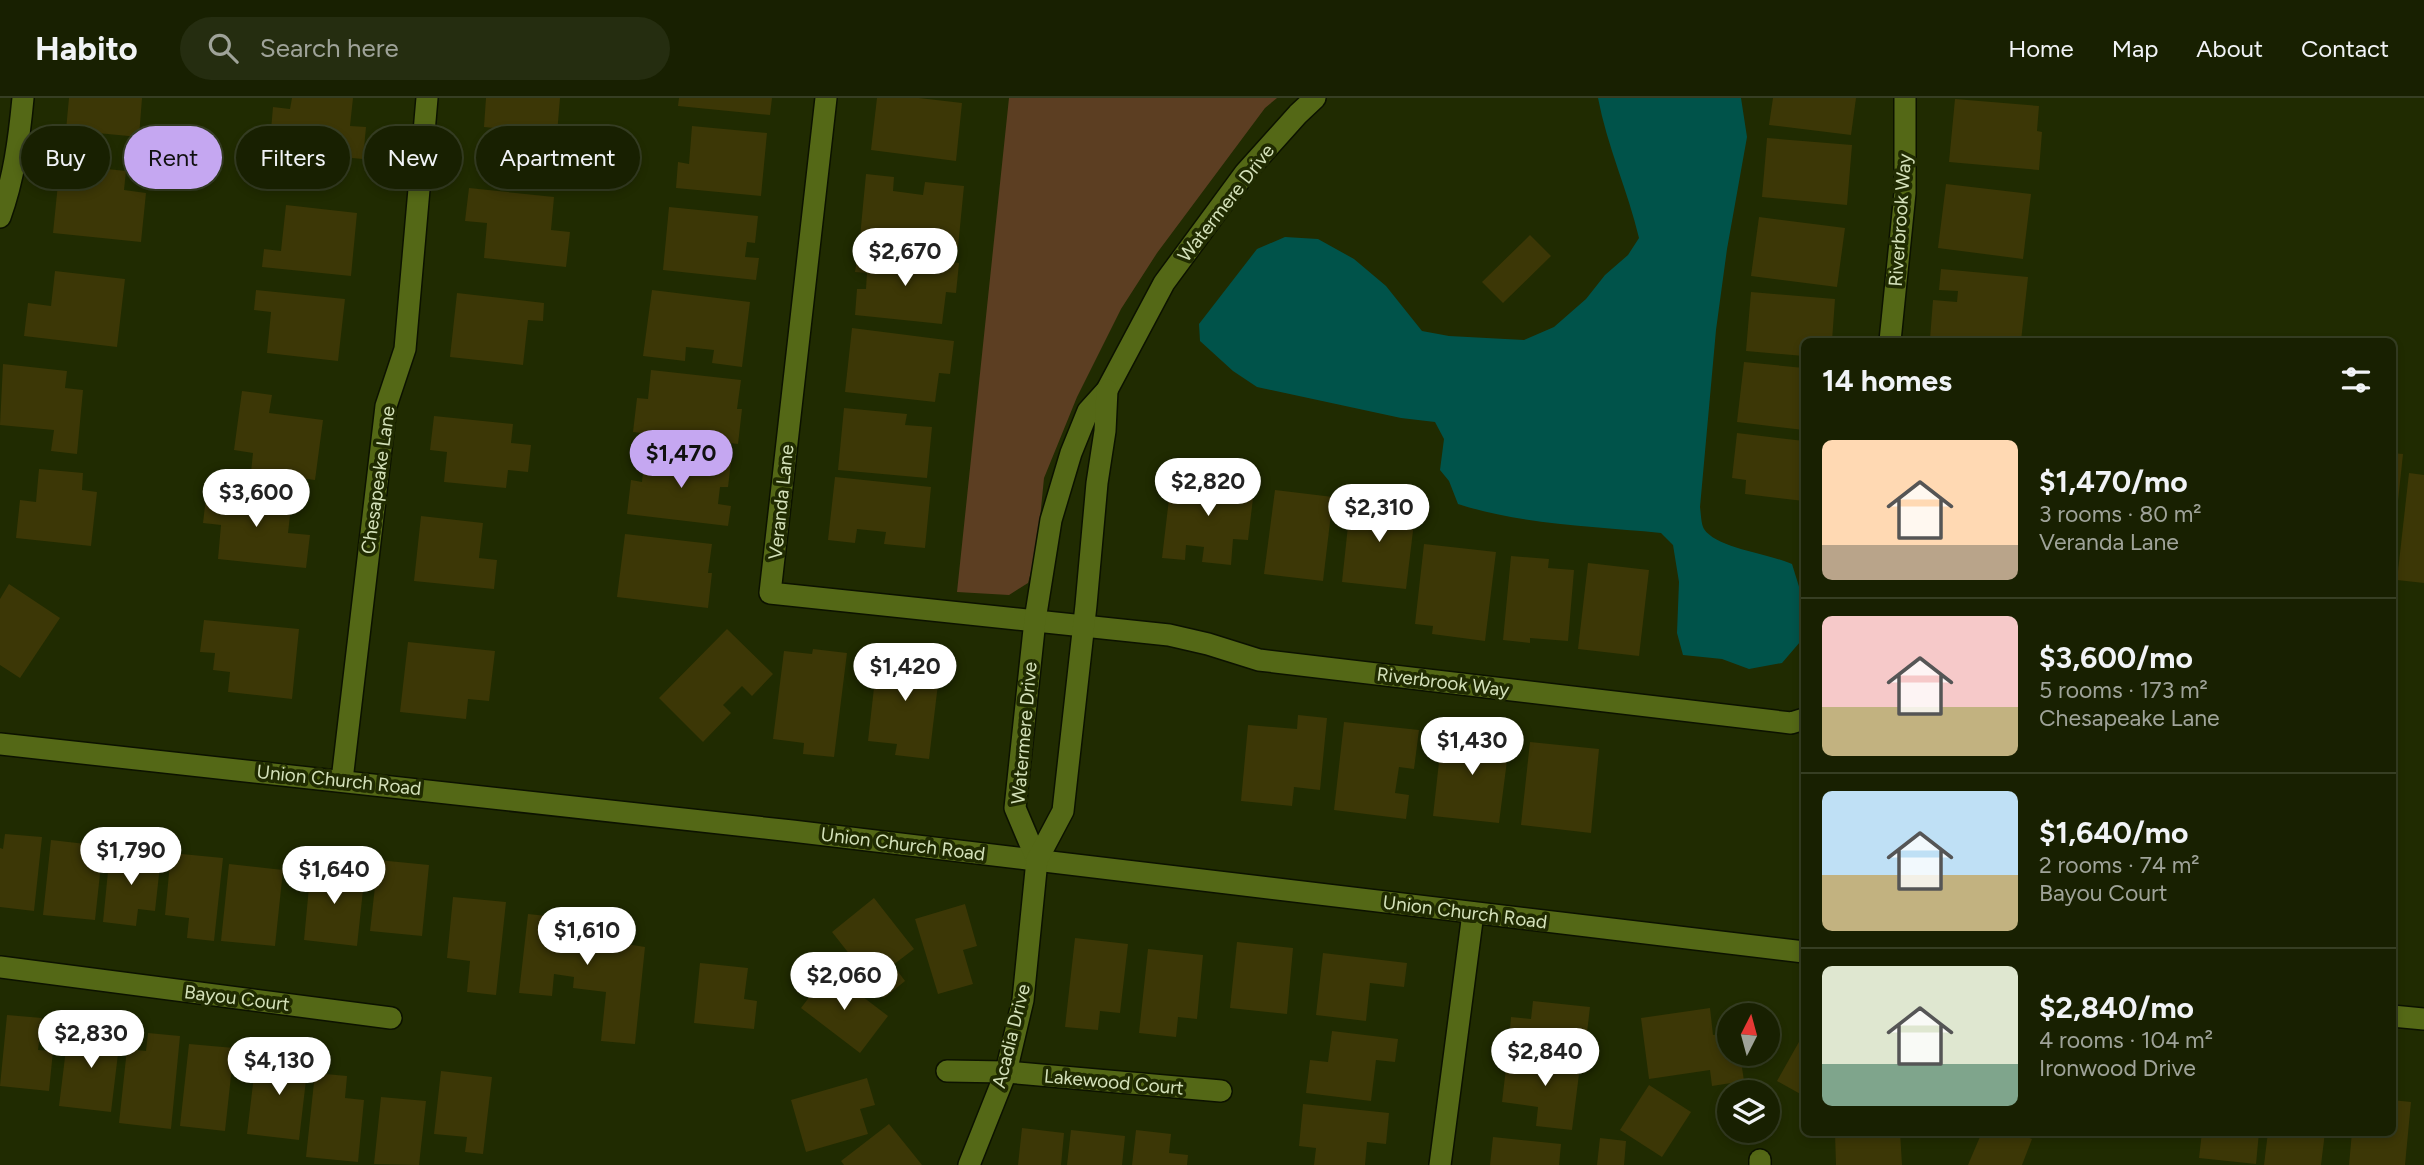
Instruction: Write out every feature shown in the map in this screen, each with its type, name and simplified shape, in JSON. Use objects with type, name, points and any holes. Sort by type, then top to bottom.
[{"type":"street","points":[[0,217],[11,186],[18,151],[23,98]]},
{"type":"street","name":"Chesapeake Lane","points":[[342,780],[386,406],[405,349],[427,98]]},
{"type":"street","name":"Veranda Lane","points":[[826,98],[770,593],[1084,626]]},
{"type":"street","name":"Watermere Drive","points":[[1037,860],[1015,808],[1035,620],[1051,520],[1071,453],[1088,411],[1107,390],[1164,283],[1245,173],[1297,114],[1315,98]]},
{"type":"street","name":"Riverbrook Way","points":[[1890,338],[1905,193],[1905,98]]},
{"type":"street","name":"Watermere Drive","points":[[1037,860],[1063,811],[1107,390]]},
{"type":"street","name":"Riverbrook Way","points":[[1084,626],[1169,635],[1208,643],[1259,660],[1791,723],[1801,720]]},
{"type":"street","name":"Union Church Road","points":[[0,744],[342,780],[1037,860],[1801,952]]},
{"type":"street","name":"Acadia Drive","points":[[969,1165],[1006,1072],[1023,1000],[1037,860]]},
{"type":"street","points":[[1440,1165],[1473,913]]},
{"type":"street","name":"Bayou Court","points":[[0,967],[391,1018]]},
{"type":"street","points":[[2396,1016],[2424,1019]]},
{"type":"street","name":"Lakewood Court","points":[[947,1071],[1006,1072],[1221,1091]]},
{"type":"shaded area","points":[[1009,98],[1277,98],[1265,108],[1157,253],[1121,309],[1077,397],[1044,478],[1037,549],[1028,583],[1009,595],[957,592]]},
{"type":"water","points":[[1598,98],[1741,98],[1747,137],[1716,330],[1700,507],[1703,527],[1710,536],[1731,546],[1792,564],[1801,593],[1800,642],[1782,663],[1749,669],[1722,659],[1683,655],[1677,633],[1679,582],[1673,545],[1661,533],[1533,521],[1458,504],[1449,481],[1440,470],[1444,439],[1435,422],[1401,418],[1257,387],[1233,371],[1200,341],[1199,324],[1257,249],[1285,237],[1318,239],[1354,259],[1386,286],[1422,331],[1449,336],[1524,340],[1554,327],[1586,299],[1605,275],[1628,255],[1639,238]]},
{"type":"building","points":[[69,98],[142,98],[140,126],[124,126],[124,136],[110,134],[110,126],[66,126]]},
{"type":"building","points":[[292,98],[353,98],[350,126],[271,126],[273,107],[290,109]]},
{"type":"building","points":[[486,98],[560,98],[558,126],[484,126]]},
{"type":"building","points":[[679,98],[772,98],[770,115],[678,106]]},
{"type":"building","points":[[877,98],[919,98],[962,103],[956,161],[871,150]]},
{"type":"building","points":[[1773,98],[1856,98],[1851,135],[1769,125]]},
{"type":"building","points":[[1955,99],[2039,106],[2037,131],[2042,132],[2039,170],[1949,162]]},
{"type":"building","points":[[350,126],[364,127],[363,159],[350,158]]},
{"type":"building","points":[[692,126],[767,133],[761,196],[676,188],[678,162],[689,164]]},
{"type":"building","points":[[1767,138],[1852,145],[1847,205],[1762,197]]},
{"type":"building","points":[[110,169],[124,171],[124,190],[146,193],[141,242],[53,233],[57,189],[110,189]]},
{"type":"building","points":[[866,174],[894,177],[893,191],[923,195],[925,182],[964,186],[958,247],[860,237]]},
{"type":"building","points":[[1946,184],[2031,194],[2023,259],[1938,248]]},
{"type":"building","points":[[469,188],[554,197],[551,230],[570,232],[566,267],[484,258],[487,223],[465,221]]},
{"type":"building","points":[[286,205],[357,213],[351,276],[262,267],[264,249],[281,251]]},
{"type":"building","points":[[669,207],[758,216],[755,243],[747,242],[745,257],[759,258],[756,280],[663,270]]},
{"type":"building","points":[[1759,217],[1845,228],[1837,287],[1751,276]]},
{"type":"building","points":[[1530,235],[1551,256],[1503,303],[1482,282]]},
{"type":"building","points":[[858,252],[959,263],[956,293],[946,292],[942,324],[855,315],[857,289],[866,289],[867,273],[855,272]]},
{"type":"building","points":[[1941,269],[2028,277],[2021,338],[1930,338],[1933,300],[1957,302],[1958,291],[1939,290]]},
{"type":"building","points":[[55,271],[125,279],[117,347],[24,336],[28,303],[51,306]]},
{"type":"building","points":[[256,290],[345,299],[338,361],[267,353],[271,312],[254,310]]},
{"type":"building","points":[[652,290],[750,302],[742,367],[712,363],[714,350],[686,347],[685,361],[643,356]]},
{"type":"building","points":[[1751,292],[1835,299],[1832,338],[1801,338],[1801,356],[1746,351]]},
{"type":"building","points":[[457,293],[544,303],[543,321],[528,320],[523,365],[450,357]]},
{"type":"building","points":[[852,328],[954,341],[950,374],[939,373],[935,402],[845,392]]},
{"type":"building","points":[[1744,362],[1801,368],[1801,430],[1737,422]]},
{"type":"building","points":[[3,364],[67,371],[65,388],[83,390],[77,454],[51,451],[54,430],[0,425]]},
{"type":"building","points":[[651,370],[741,380],[737,409],[742,409],[738,444],[633,432],[637,398],[648,399]]},
{"type":"building","points":[[242,391],[272,395],[269,413],[323,420],[315,480],[251,472],[253,453],[234,450]]},
{"type":"building","points":[[844,408],[907,414],[905,425],[932,427],[927,478],[838,470]]},
{"type":"building","points":[[434,416],[513,424],[511,443],[531,445],[528,472],[508,470],[506,488],[444,482],[447,452],[430,450]]},
{"type":"building","points":[[1737,433],[1801,441],[1801,501],[1745,494],[1746,480],[1732,478]]},
{"type":"building","points":[[645,452],[731,462],[728,487],[720,487],[718,504],[731,506],[728,526],[627,514],[631,480],[642,482]]},
{"type":"building","points":[[2396,453],[2403,454],[2396,519]]},
{"type":"building","points":[[39,469],[83,473],[82,490],[97,492],[91,546],[16,538],[20,500],[36,502]]},
{"type":"building","points":[[1224,469],[1246,472],[1244,489],[1254,490],[1248,540],[1233,539],[1231,565],[1202,562],[1204,547],[1186,545],[1185,560],[1162,558],[1171,482],[1222,487]]},
{"type":"building","points":[[2409,473],[2424,475],[2424,583],[2397,580]]},
{"type":"building","points":[[835,477],[931,487],[925,548],[884,544],[886,532],[857,529],[855,543],[828,540]]},
{"type":"building","points":[[207,489],[292,498],[288,533],[310,535],[306,568],[218,559],[221,525],[203,523]]},
{"type":"building","points":[[1275,490],[1333,497],[1323,581],[1264,574]]},
{"type":"building","points":[[1351,498],[1416,506],[1406,589],[1342,582]]},
{"type":"building","points":[[421,516],[483,523],[479,558],[497,560],[494,589],[414,581]]},
{"type":"building","points":[[625,534],[712,544],[708,573],[712,573],[708,608],[617,597]]},
{"type":"building","points":[[1424,544],[1496,552],[1485,641],[1432,634],[1433,626],[1415,624]]},
{"type":"building","points":[[1511,556],[1549,559],[1548,568],[1574,570],[1568,641],[1530,638],[1530,643],[1503,640]]},
{"type":"building","points":[[1588,563],[1649,570],[1639,656],[1578,649]]},
{"type":"building","points":[[9,584],[60,618],[20,678],[0,665],[0,599]]},
{"type":"building","points":[[204,620],[299,629],[292,699],[228,692],[230,672],[213,670],[215,653],[200,652]]},
{"type":"building","points":[[727,629],[773,674],[752,696],[742,686],[723,705],[731,713],[703,742],[659,698]]},
{"type":"building","points":[[408,642],[495,651],[489,701],[468,699],[466,719],[400,712]]},
{"type":"building","points":[[813,649],[847,653],[834,757],[803,754],[804,743],[773,739],[784,651],[812,654]]},
{"type":"building","points":[[878,652],[941,659],[929,759],[895,755],[897,744],[868,741]]},
{"type":"building","points":[[1298,715],[1327,718],[1320,790],[1294,787],[1292,806],[1241,801],[1248,725],[1297,729]]},
{"type":"building","points":[[1344,722],[1419,730],[1414,769],[1399,767],[1395,793],[1409,795],[1406,819],[1334,810]]},
{"type":"building","points":[[1472,732],[1510,737],[1499,823],[1433,816],[1442,735],[1471,738]]},
{"type":"building","points":[[1530,742],[1599,749],[1591,833],[1521,825]]},
{"type":"building","points":[[5,834],[42,837],[34,911],[0,907],[0,848],[3,849]]},
{"type":"building","points":[[51,840],[103,846],[95,920],[43,915]]},
{"type":"building","points":[[110,851],[161,856],[155,911],[138,909],[136,926],[103,922]]},
{"type":"building","points":[[171,853],[223,858],[214,941],[187,938],[189,918],[165,915]]},
{"type":"building","points":[[378,860],[429,865],[422,936],[370,931]]},
{"type":"building","points":[[229,864],[283,870],[275,946],[221,941]]},
{"type":"building","points":[[311,866],[365,871],[357,946],[304,940]]},
{"type":"building","points":[[453,897],[506,902],[496,995],[467,992],[470,961],[447,958]]},
{"type":"building","points":[[874,898],[914,949],[893,965],[905,981],[884,998],[832,932]]},
{"type":"building","points":[[965,904],[977,946],[963,950],[973,984],[938,994],[915,919]]},
{"type":"building","points":[[528,914],[623,924],[620,943],[645,947],[635,1044],[601,1041],[606,992],[573,988],[574,977],[554,974],[552,996],[519,993]]},
{"type":"building","points":[[1075,938],[1128,944],[1120,1013],[1100,1011],[1098,1030],[1065,1027]]},
{"type":"building","points":[[1237,942],[1293,948],[1287,1014],[1230,1008]]},
{"type":"building","points":[[1148,949],[1203,955],[1197,1019],[1178,1017],[1176,1037],[1139,1033]]},
{"type":"building","points":[[1323,953],[1407,963],[1404,987],[1370,983],[1366,1021],[1316,1015]]},
{"type":"building","points":[[700,963],[748,968],[744,999],[757,1001],[754,1029],[694,1023]]},
{"type":"building","points":[[829,971],[888,1016],[860,1053],[801,1008]]},
{"type":"building","points":[[1533,1001],[1590,1007],[1585,1050],[1509,1042],[1511,1017],[1531,1019]]},
{"type":"building","points":[[1710,1008],[1713,1035],[1717,1034],[1717,1066],[1742,1066],[1744,1080],[1717,1080],[1717,1085],[1712,1086],[1710,1070],[1649,1079],[1641,1018]]},
{"type":"building","points":[[7,1015],[42,1018],[38,1050],[53,1051],[49,1091],[0,1086]]},
{"type":"building","points":[[89,1024],[121,1029],[111,1112],[59,1106],[67,1041],[86,1043]]},
{"type":"building","points":[[1332,1031],[1398,1039],[1395,1062],[1376,1060],[1371,1101],[1306,1093],[1310,1060],[1328,1062]]},
{"type":"building","points":[[148,1033],[180,1036],[171,1129],[119,1123],[127,1049],[146,1051]]},
{"type":"building","points":[[1801,1038],[1801,1094],[1778,1080]]},
{"type":"building","points":[[189,1044],[234,1048],[225,1131],[180,1126]]},
{"type":"building","points":[[276,1050],[309,1054],[299,1140],[247,1134],[255,1067],[275,1069]]},
{"type":"building","points":[[1524,1051],[1581,1058],[1572,1130],[1536,1126],[1538,1107],[1502,1102],[1506,1068],[1521,1070]]},
{"type":"building","points":[[441,1071],[492,1077],[483,1154],[465,1152],[467,1137],[434,1134]]},
{"type":"building","points":[[315,1073],[347,1076],[345,1098],[364,1100],[358,1162],[306,1157]]},
{"type":"building","points":[[867,1078],[875,1105],[860,1109],[868,1134],[806,1152],[791,1100]]},
{"type":"building","points":[[1649,1085],[1691,1112],[1662,1157],[1620,1130]]},
{"type":"building","points":[[381,1097],[426,1101],[419,1165],[374,1164]]},
{"type":"building","points":[[2396,1100],[2411,1102],[2405,1165],[2349,1165],[2352,1136],[2396,1136]]},
{"type":"building","points":[[1303,1104],[1389,1113],[1386,1144],[1367,1142],[1365,1165],[1314,1165],[1316,1148],[1299,1146]]},
{"type":"building","points":[[889,1124],[922,1165],[844,1165],[841,1161]]},
{"type":"building","points":[[1022,1128],[1064,1133],[1061,1165],[1018,1165]]},
{"type":"building","points":[[1071,1130],[1125,1136],[1122,1165],[1067,1165]]},
{"type":"building","points":[[1136,1130],[1171,1134],[1169,1153],[1188,1155],[1187,1165],[1132,1165]]},
{"type":"building","points":[[1835,1136],[1900,1136],[1902,1165],[1836,1165]]},
{"type":"building","points":[[1980,1136],[2025,1136],[2032,1139],[2022,1165],[1968,1165]]},
{"type":"building","points":[[2202,1136],[2259,1136],[2256,1164],[2199,1158]]},
{"type":"building","points":[[2268,1136],[2325,1136],[2321,1165],[2264,1165]]},
{"type":"building","points":[[1493,1137],[1561,1144],[1559,1165],[1490,1165]]},
{"type":"building","points":[[1600,1138],[1626,1141],[1624,1165],[1597,1165]]}]
